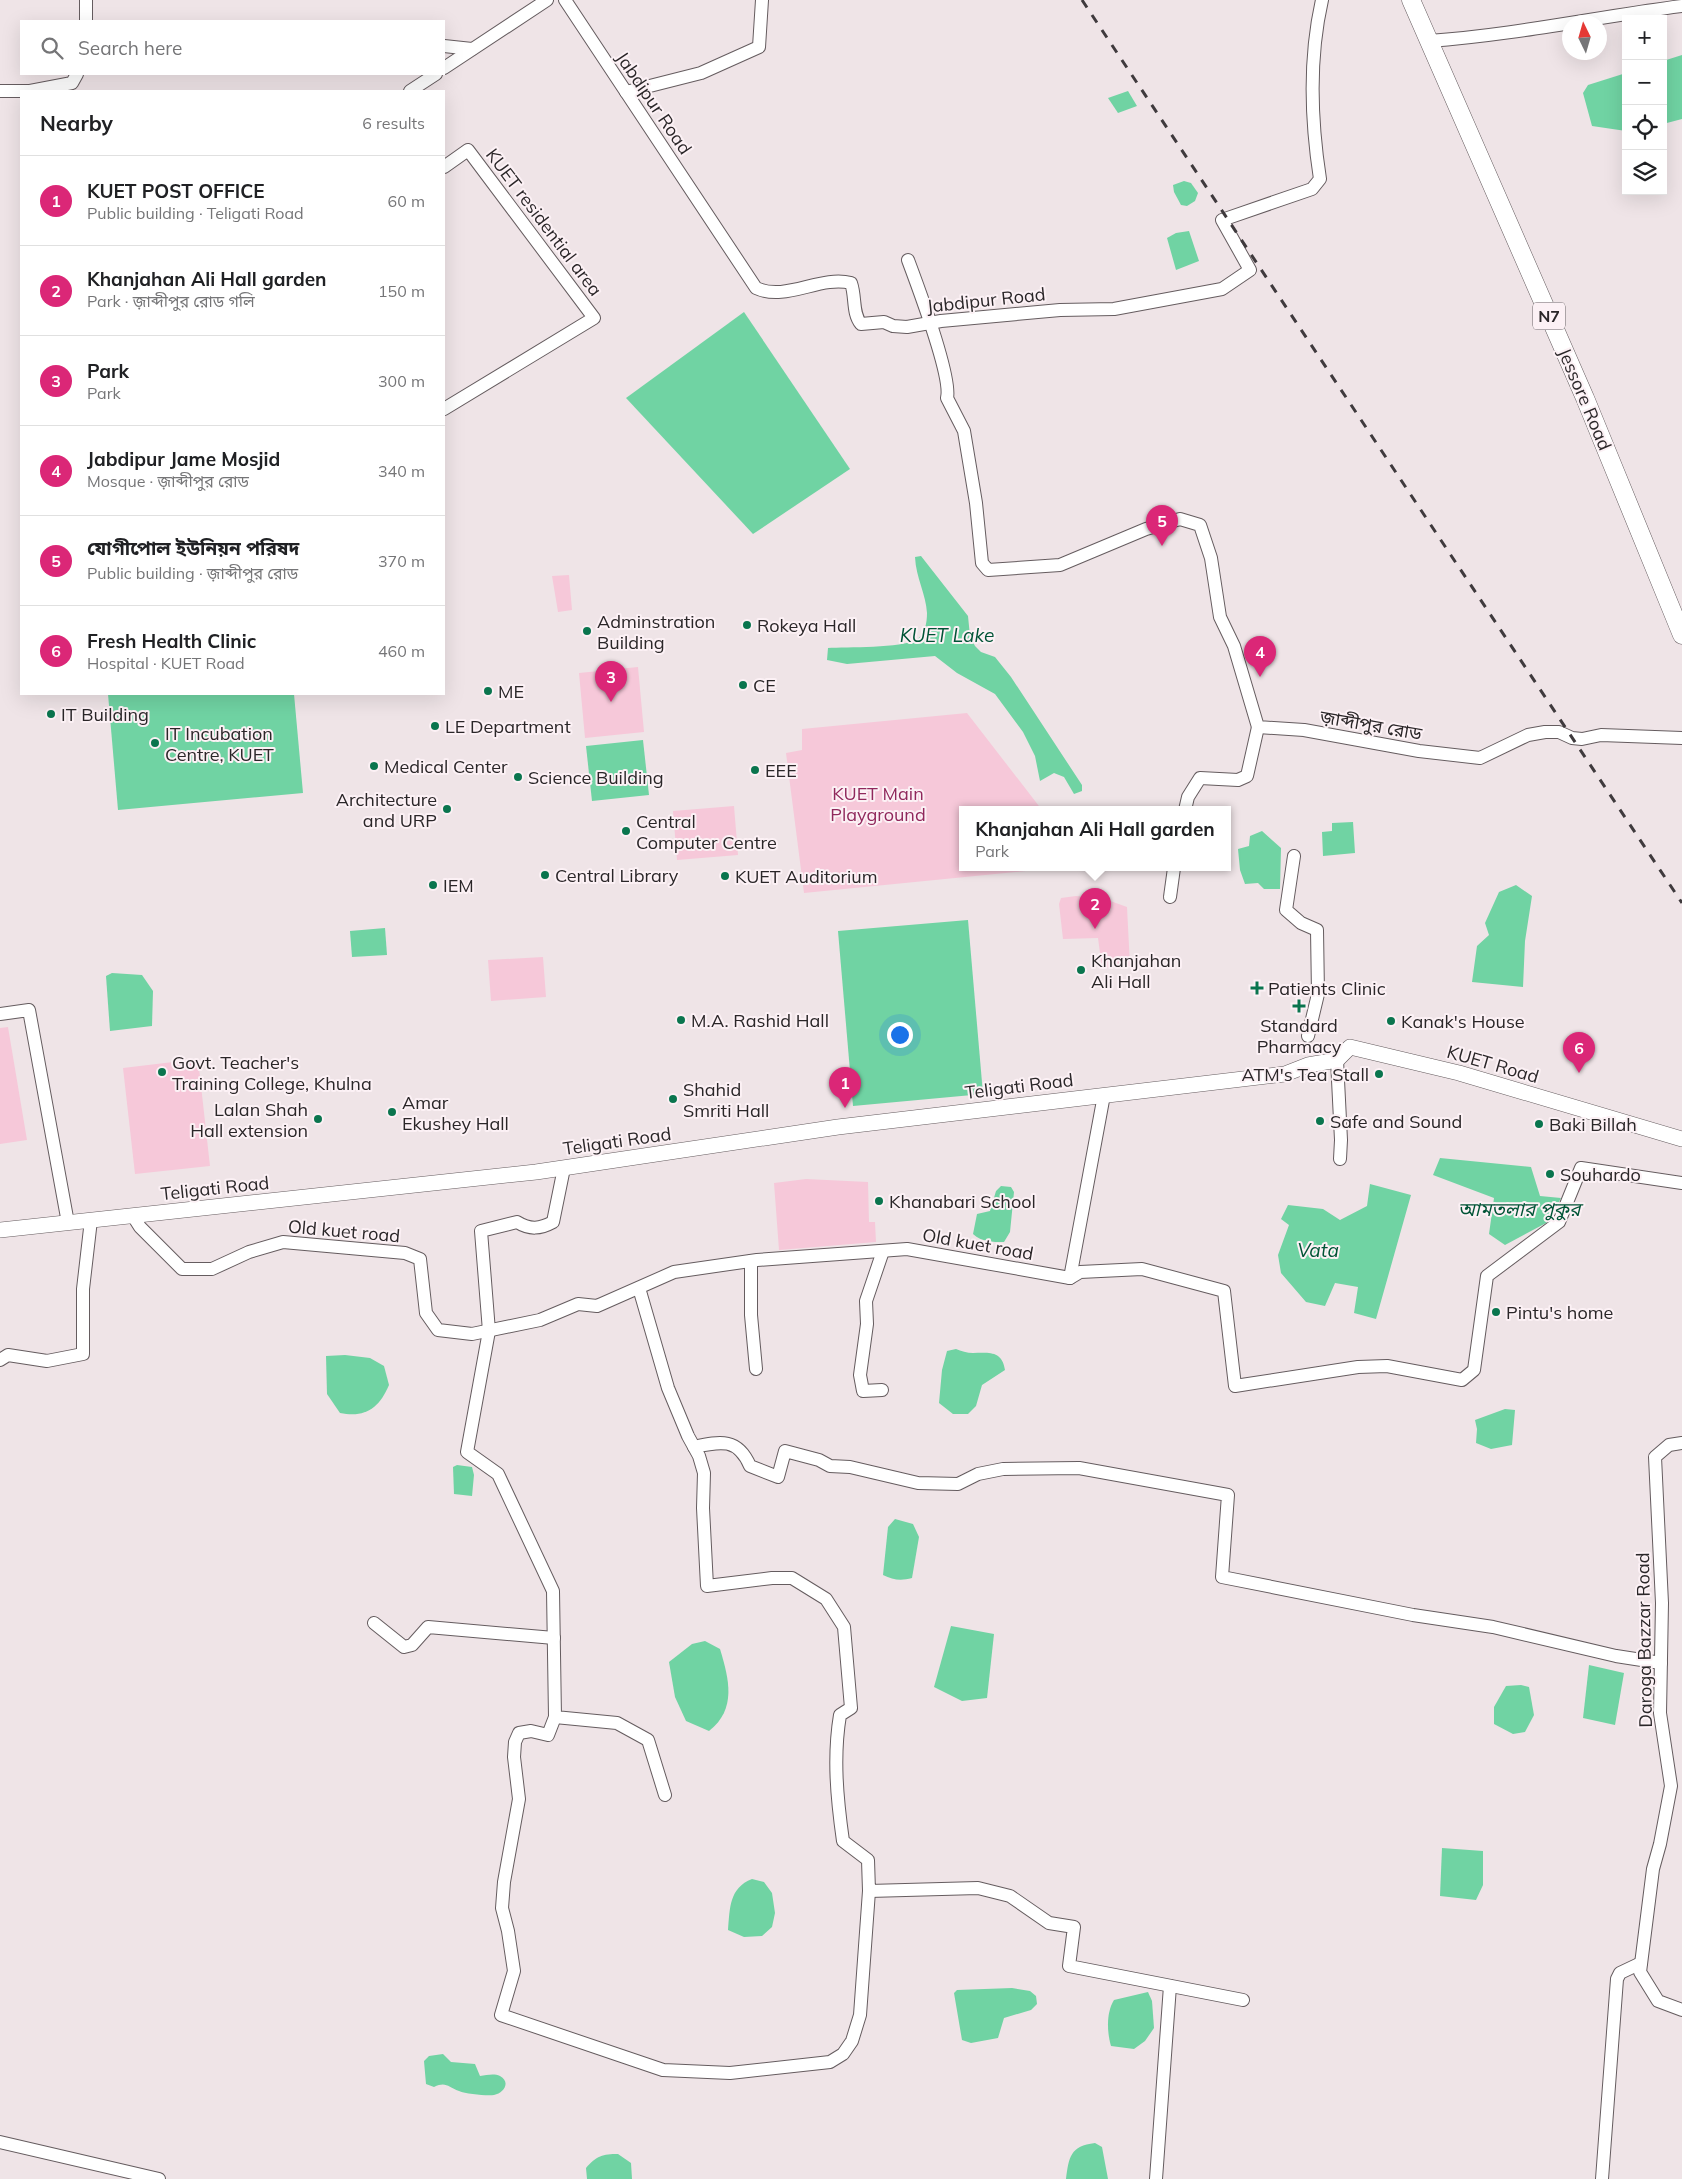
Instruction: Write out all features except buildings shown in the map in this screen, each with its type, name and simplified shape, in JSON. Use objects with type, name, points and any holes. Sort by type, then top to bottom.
[{"type":"highway","name":"Jessore Road","points":[[1411,0],[1585,398],[1682,635]]},
{"type":"main road","name":"KUET Road","points":[[1337,1060],[1350,1046],[1459,1073],[1682,1139]]},
{"type":"main road","name":"Teligati Road","points":[[0,1230],[564,1168],[838,1126],[1285,1074],[1308,1065],[1337,1060]]},
{"type":"street","points":[[86,0],[86,20]]},
{"type":"street","points":[[445,67],[546,0]]},
{"type":"street","name":"Jabdipur Road","points":[[565,0],[756,288],[764,292],[779,292],[839,280],[851,283],[855,293],[856,317],[861,324],[884,322],[893,326],[907,327],[929,323],[1060,310],[1114,309],[1222,289],[1250,270],[1222,220],[1312,189],[1320,179],[1314,124],[1314,61],[1322,0]]},
{"type":"street","points":[[626,92],[701,72],[758,47],[762,0]]},
{"type":"street","points":[[1429,41],[1484,36],[1586,19],[1682,6]]},
{"type":"street","points":[[445,46],[472,49]]},
{"type":"street","points":[[35,90],[72,83],[76,75]]},
{"type":"street","points":[[412,90],[434,75]]},
{"type":"street","points":[[0,90],[20,91]]},
{"type":"street","name":"KUET residential area","points":[[445,166],[468,150],[594,318],[445,408]]},
{"type":"street","points":[[908,260],[949,390],[947,398],[964,430],[976,503],[982,563],[988,570],[1060,565],[1146,529],[1180,520],[1200,526],[1211,558],[1220,617],[1234,646],[1258,727],[1247,776],[1238,780],[1200,778],[1188,797],[1186,806]]},
{"type":"street","name":"জ়াব্দীপুর রোড","points":[[1258,727],[1304,730],[1418,751],[1480,758],[1528,735],[1545,732],[1559,732],[1572,738],[1582,739],[1601,735],[1682,738]]},
{"type":"street","points":[[1294,856],[1286,910],[1301,923],[1317,930],[1318,994],[1308,1036]]},
{"type":"street","points":[[1170,896],[1174,871]]},
{"type":"street","points":[[0,1014],[29,1010],[68,1223]]},
{"type":"street","points":[[1337,1060],[1342,1140],[1340,1159]]},
{"type":"street","points":[[1070,1278],[1104,1095]]},
{"type":"street","points":[[564,1168],[553,1222],[543,1228],[527,1228],[517,1222],[481,1231],[489,1330],[466,1452],[498,1474],[553,1590],[555,1717],[548,1735],[525,1730],[519,1733],[515,1742],[519,1799],[504,1882],[502,1908],[508,1931],[514,1971],[501,2015],[663,2070],[730,2073],[830,2062],[843,2054],[852,2041],[860,2015],[869,1891],[868,1860],[844,1841],[836,1777],[836,1738],[840,1715],[851,1708],[844,1627],[826,1599],[792,1578],[772,1578],[707,1586],[703,1508],[704,1473],[700,1456],[694,1447],[668,1388],[639,1288]]},
{"type":"street","name":"Old kuet road","points":[[133,1216],[140,1226],[182,1269],[212,1269],[249,1252],[283,1242],[405,1253],[420,1260],[426,1313],[438,1330],[472,1334],[540,1320],[578,1304],[597,1306],[674,1272],[751,1261],[907,1249],[1070,1278],[1080,1272],[1142,1269],[1224,1291],[1234,1386],[1358,1367],[1387,1366],[1462,1380],[1474,1370],[1487,1276],[1559,1222],[1581,1168],[1682,1183]]},
{"type":"street","points":[[0,1360],[8,1355],[47,1361],[83,1354],[83,1289],[91,1220]]},
{"type":"street","points":[[882,1390],[863,1391],[860,1374],[867,1324],[866,1301],[883,1250]]},
{"type":"street","points":[[751,1261],[751,1315],[756,1369]]},
{"type":"street","points":[[694,1447],[711,1443],[732,1444],[744,1452],[750,1466],[778,1477],[785,1451],[812,1458],[830,1466],[850,1467],[918,1483],[958,1484],[978,1474],[1002,1468],[1079,1468],[1228,1495],[1222,1577],[1413,1615],[1493,1627],[1616,1656],[1661,1663]]},
{"type":"street","name":"Daroga Bazzar Road","points":[[1682,1443],[1669,1445],[1655,1457],[1662,1603],[1660,1713],[1671,1786],[1660,1844],[1653,1869],[1640,1972],[1658,2001],[1682,2010]]},
{"type":"street","points":[[374,1622],[404,1647],[412,1645],[428,1627],[554,1638]]},
{"type":"street","points":[[555,1717],[617,1723],[648,1740],[665,1795]]},
{"type":"street","points":[[869,1891],[978,1888],[1010,1896],[1049,1923],[1074,1927],[1068,1966],[1243,2000]]},
{"type":"street","points":[[1602,2179],[1617,1979],[1620,1973],[1641,1963]]},
{"type":"street","points":[[1156,2179],[1170,1986]]},
{"type":"street","points":[[0,2142],[159,2179]]},
{"type":"green space","points":[[569,575],[572,610],[558,612],[552,576]]},
{"type":"green space","points":[[638,667],[644,732],[585,738],[579,673]]},
{"type":"green space","name":"KUET Main Playground","points":[[967,713],[1039,806],[959,806],[959,871],[1026,871],[804,893],[786,753],[802,750],[802,729]]},
{"type":"green space","points":[[734,806],[738,855],[677,860],[673,811]]},
{"type":"green space","points":[[1076,896],[1102,898],[1127,907],[1130,966],[1102,968],[1098,938],[1063,939],[1059,904],[1061,898]]},
{"type":"green space","points":[[543,957],[546,997],[491,1001],[488,960]]},
{"type":"green space","points":[[8,1027],[27,1140],[0,1144],[0,1028]]},
{"type":"green space","points":[[198,1059],[210,1166],[135,1174],[123,1068]]},
{"type":"green space","points":[[806,1179],[868,1182],[869,1222],[875,1222],[876,1242],[779,1250],[774,1183]]},
{"type":"water","points":[[1682,55],[1682,119],[1667,123],[1667,60]]},
{"type":"water","points":[[1622,74],[1622,130],[1592,126],[1583,93],[1588,85]]},
{"type":"water","points":[[1128,91],[1137,106],[1118,113],[1108,98]]},
{"type":"water","points":[[1184,181],[1191,183],[1198,193],[1195,201],[1187,206],[1181,205],[1174,192],[1173,185]]},
{"type":"water","points":[[1189,231],[1199,261],[1176,270],[1167,238],[1176,233]]},
{"type":"water","points":[[744,312],[850,469],[753,534],[626,398]]},
{"type":"water","name":"KUET Lake","points":[[921,556],[968,616],[970,636],[975,646],[981,652],[995,657],[1011,677],[1082,785],[1082,791],[1074,794],[1064,777],[1054,773],[1040,781],[1035,756],[1023,732],[995,694],[957,673],[935,656],[847,664],[827,660],[828,648],[874,647],[909,643],[922,635],[927,621],[927,613],[915,557]]},
{"type":"water","points":[[108,695],[294,695],[303,793],[118,810]]},
{"type":"water","points":[[643,740],[649,795],[592,801],[586,746]]},
{"type":"water","points":[[1353,822],[1355,853],[1323,856],[1322,832],[1332,831],[1332,823]]},
{"type":"water","points":[[1262,831],[1281,848],[1280,889],[1264,889],[1258,883],[1245,884],[1240,870],[1238,849],[1249,846],[1250,836]]},
{"type":"water","points":[[1516,885],[1532,896],[1525,941],[1523,987],[1472,982],[1477,946],[1489,935],[1485,923],[1499,892]]},
{"type":"water","points":[[968,920],[983,1094],[853,1106],[838,931]]},
{"type":"water","points":[[385,928],[387,955],[352,957],[350,931]]},
{"type":"water","points":[[112,973],[142,975],[153,991],[152,1026],[110,1031],[106,976]]},
{"type":"water","name":"আমতলার পুকুর","points":[[1440,1158],[1531,1167],[1540,1196],[1561,1198],[1548,1222],[1505,1245],[1489,1234],[1494,1198],[1433,1175]]},
{"type":"water","name":"Vata","points":[[1370,1184],[1411,1195],[1376,1319],[1354,1313],[1358,1287],[1335,1283],[1325,1306],[1306,1302],[1281,1273],[1278,1255],[1289,1225],[1281,1219],[1288,1205],[1323,1209],[1340,1220],[1367,1206]]},
{"type":"water","points":[[1001,1186],[1011,1187],[1014,1192],[1010,1232],[1004,1242],[991,1242],[976,1237],[973,1234],[977,1214],[990,1211],[996,1191]]},
{"type":"water","points":[[956,1349],[969,1353],[994,1354],[1001,1359],[1005,1370],[982,1385],[976,1406],[968,1414],[953,1414],[939,1403],[942,1370],[947,1351]]},
{"type":"water","points":[[345,1355],[370,1358],[384,1366],[389,1385],[381,1400],[370,1410],[357,1414],[340,1413],[327,1394],[326,1356]]},
{"type":"water","points":[[1505,1409],[1515,1410],[1512,1445],[1491,1449],[1476,1443],[1477,1429],[1475,1420]]},
{"type":"water","points":[[457,1465],[472,1467],[474,1475],[472,1496],[454,1494],[453,1467]]},
{"type":"water","points":[[895,1519],[913,1524],[919,1537],[912,1578],[904,1580],[897,1580],[883,1575],[888,1527]]},
{"type":"water","points":[[951,1626],[994,1634],[987,1698],[962,1701],[934,1687]]},
{"type":"water","points":[[705,1641],[720,1649],[728,1682],[727,1703],[724,1713],[709,1731],[686,1721],[675,1697],[669,1662],[692,1644]]},
{"type":"water","points":[[1589,1665],[1624,1673],[1615,1725],[1583,1718]]},
{"type":"water","points":[[1521,1685],[1529,1687],[1534,1715],[1525,1732],[1513,1734],[1494,1724],[1494,1707],[1506,1686]]},
{"type":"water","points":[[1442,1848],[1483,1851],[1483,1885],[1476,1900],[1440,1896]]},
{"type":"water","points":[[752,1879],[764,1882],[772,1893],[775,1913],[772,1927],[762,1936],[744,1937],[728,1930],[729,1914],[735,1893],[744,1883]]},
{"type":"water","points":[[1012,1988],[1030,1991],[1036,1996],[1037,2004],[1031,2010],[1004,2018],[998,2038],[971,2043],[962,2040],[954,1993],[957,1990]]},
{"type":"water","points":[[1148,1992],[1152,2001],[1154,2028],[1145,2041],[1134,2049],[1111,2046],[1108,2023],[1111,2005],[1114,2000]]},
{"type":"water","points":[[443,2054],[451,2062],[475,2064],[480,2076],[493,2074],[500,2076],[505,2081],[505,2087],[498,2094],[487,2095],[462,2092],[447,2085],[434,2087],[426,2084],[424,2061],[429,2056]]},
{"type":"water","points":[[1095,2143],[1102,2147],[1108,2179],[1066,2179],[1072,2154],[1080,2147]]},
{"type":"water","points":[[618,2154],[631,2163],[632,2179],[587,2179],[586,2168],[593,2161],[604,2155]]},
{"type":"railway","points":[[1082,0],[1682,903]]},
{"type":"place","name":"যোগীপোল ইউনিয়ন পরিষদ","points":[[1162,546]]},
{"type":"place","name":"Rokeya Hall","points":[[747,625]]},
{"type":"place","name":"Adminstration Building","points":[[587,631]]},
{"type":"place","name":"Jabdipur Jame Mosjid","points":[[1260,677]]},
{"type":"place","name":"CE","points":[[743,685]]},
{"type":"place","name":"ME","points":[[488,691]]},
{"type":"place","name":"Park","points":[[611,702]]},
{"type":"place","name":"IT Building","points":[[51,714]]},
{"type":"place","name":"LE Department","points":[[435,726]]},
{"type":"place","name":"IT Incubation Centre, KUET","points":[[155,743]]},
{"type":"place","name":"Medical Center","points":[[374,766]]},
{"type":"place","name":"EEE","points":[[755,770]]},
{"type":"place","name":"Science Building","points":[[518,777]]},
{"type":"place","name":"Architecture and URP","points":[[447,809]]},
{"type":"place","name":"Central Computer Centre","points":[[626,831]]},
{"type":"place","name":"Central Library","points":[[545,875]]},
{"type":"place","name":"KUET Auditorium","points":[[725,876]]},
{"type":"place","name":"IEM","points":[[433,885]]},
{"type":"place","name":"Khanjahan Ali Hall garden","points":[[1095,929]]},
{"type":"place","name":"Khanjahan Ali Hall","points":[[1081,970]]},
{"type":"place","name":"Patients Clinic","points":[[1257,988]]},
{"type":"place","name":"Standard Pharmacy","points":[[1299,1006]]},
{"type":"place","name":"M.A. Rashid Hall","points":[[681,1020]]},
{"type":"place","name":"Kanak's House","points":[[1391,1021]]},
{"type":"place","name":"Govt. Teacher's Training College, Khulna","points":[[162,1072]]},
{"type":"place","name":"Fresh Health Clinic","points":[[1579,1073]]},
{"type":"place","name":"ATM's Tea Stall","points":[[1379,1074]]},
{"type":"place","name":"Shahid Smriti Hall","points":[[673,1099]]},
{"type":"place","name":"KUET POST OFFICE","points":[[845,1108]]},
{"type":"place","name":"Amar Ekushey Hall","points":[[392,1112]]},
{"type":"place","name":"Lalan Shah Hall extension","points":[[318,1119]]},
{"type":"place","name":"Safe and Sound","points":[[1320,1121]]},
{"type":"place","name":"Baki Billah","points":[[1539,1124]]},
{"type":"place","name":"Souhardo","points":[[1550,1174]]},
{"type":"place","name":"Khanabari School","points":[[879,1201]]},
{"type":"place","name":"Pintu's home","points":[[1496,1312]]}]
